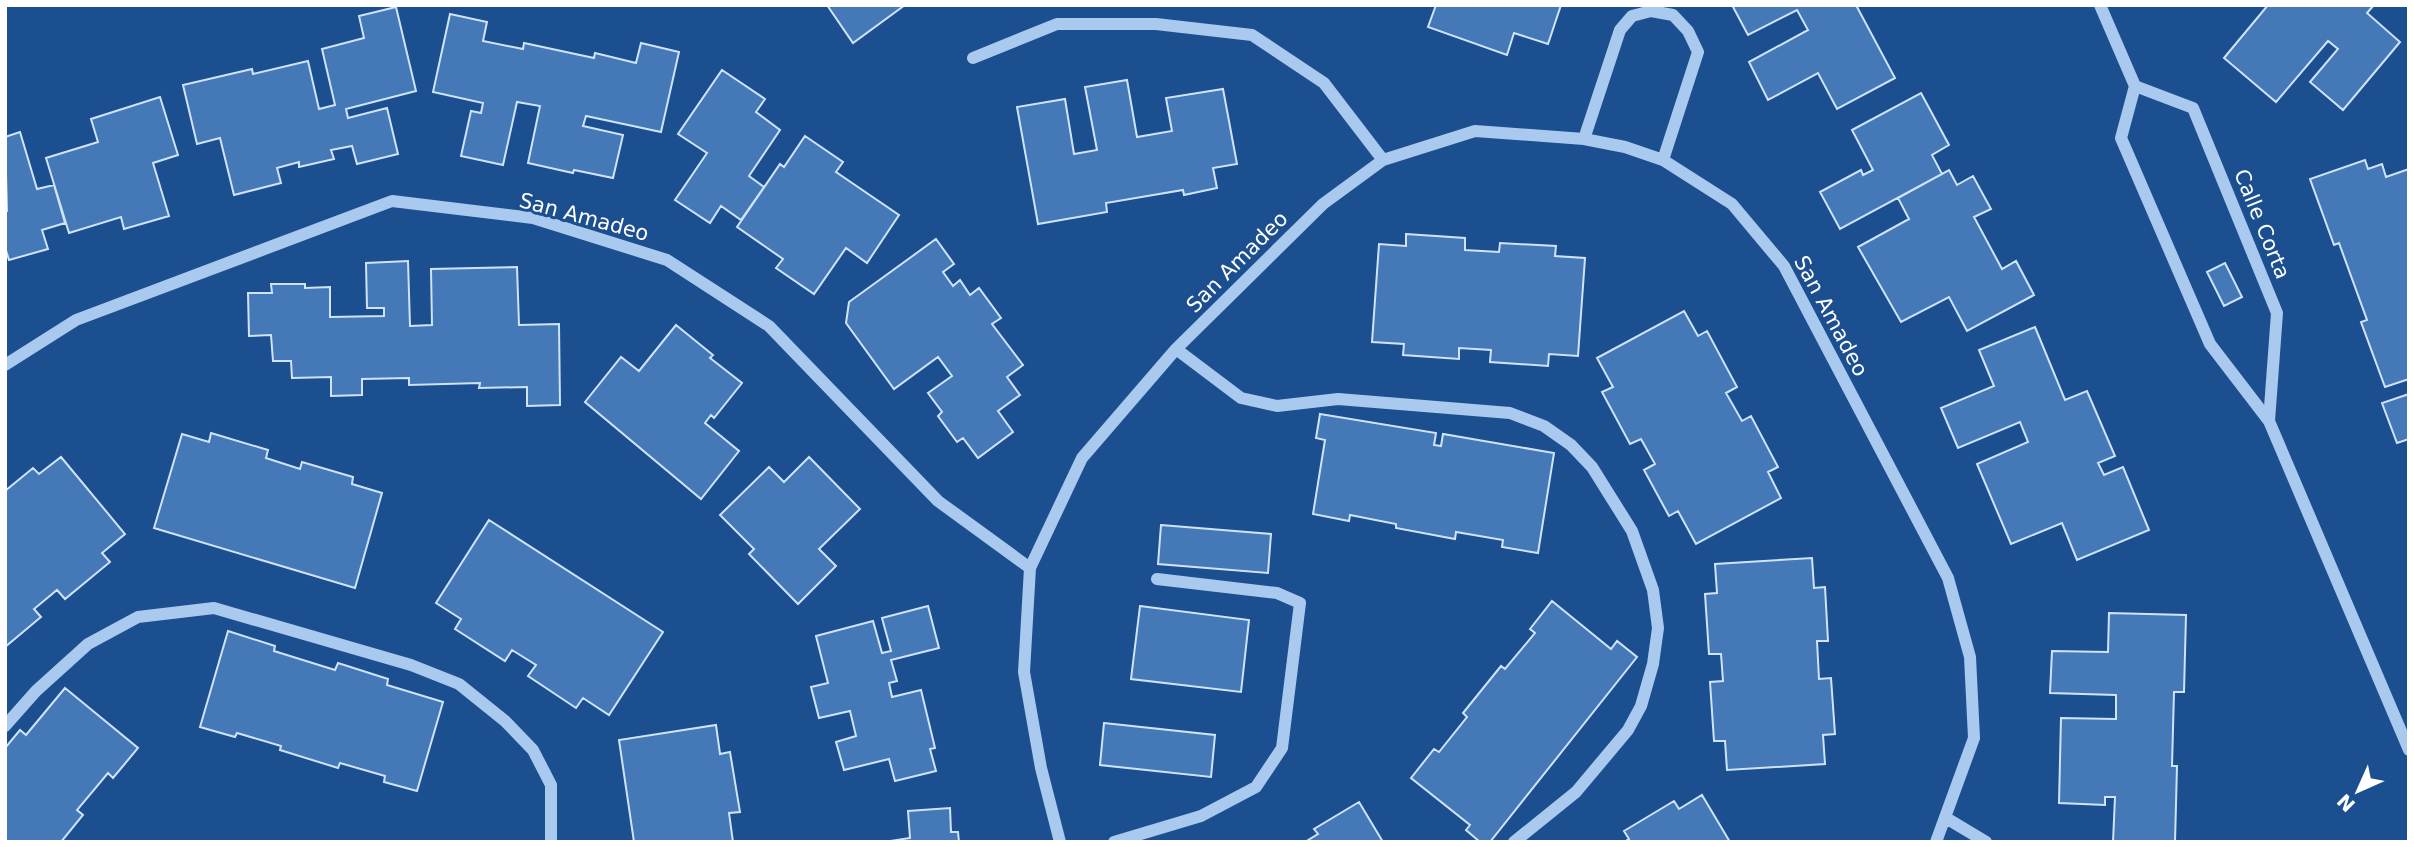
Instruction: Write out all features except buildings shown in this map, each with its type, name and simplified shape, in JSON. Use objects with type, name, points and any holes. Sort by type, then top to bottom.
[{"type":"street","points":[[2100,5],[2135,86]]},
{"type":"street","points":[[1584,139],[1619,30],[1632,16],[1650,11],[1673,15],[1688,31],[1698,52],[1663,160]]},
{"type":"street","points":[[973,58],[1057,24],[1156,24],[1252,35],[1324,83],[1383,160]]},
{"type":"street","name":"Calle Corta","points":[[2269,421],[2277,313],[2193,108],[2135,86],[2122,138],[2210,344],[2269,421],[2409,750]]},
{"type":"street","name":"San Amadeo","points":[[1060,842],[1041,768],[1024,672],[1030,568],[1082,458],[1176,349],[1323,204],[1383,160],[1475,131],[1584,139],[1663,160],[1732,204],[1784,266],[1948,578],[1970,657],[1974,738],[1936,842]]},
{"type":"street","name":"San Amadeo","points":[[5,365],[76,320],[392,201],[533,218],[667,260],[769,326],[938,501],[1030,568]]},
{"type":"street","points":[[1176,349],[1241,398],[1276,406],[1338,399],[1510,413],[1544,426],[1571,445],[1592,467],[1632,531],[1653,590],[1658,628],[1653,664],[1641,706],[1628,730],[1576,792],[1514,842]]},
{"type":"street","points":[[1114,842],[1201,816],[1256,786],[1282,748],[1300,603],[1277,593],[1157,579]]},
{"type":"street","points":[[5,726],[36,691],[88,644],[138,617],[214,608],[411,665],[459,684],[505,721],[533,750],[551,785],[551,842]]},
{"type":"street","points":[[1946,818],[1986,842]]}]
